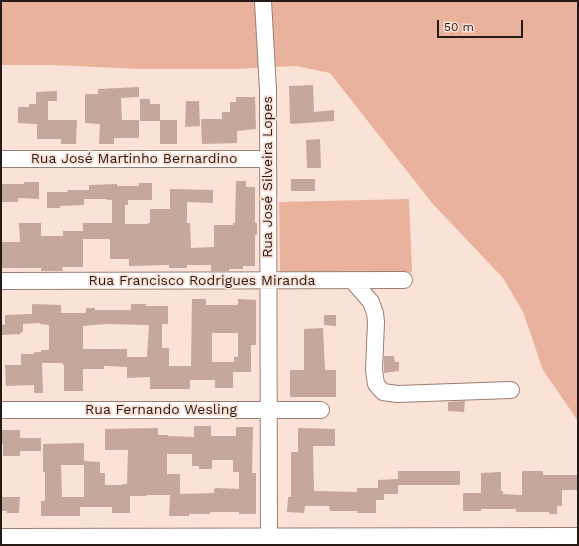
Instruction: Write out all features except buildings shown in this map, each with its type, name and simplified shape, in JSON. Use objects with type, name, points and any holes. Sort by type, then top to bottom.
[{"type":"street","name":"Rua José Silveira Lopes","points":[[263,1],[267,60],[269,541]]},
{"type":"street","name":"Rua José Martinho Bernardino","points":[[1,159],[268,159]]},
{"type":"street","points":[[352,280],[371,302],[375,313],[374,370],[376,384],[384,392],[397,394],[511,390]]},
{"type":"street","name":"Rua Francisco Rodrigues Miranda","points":[[1,281],[404,280]]},
{"type":"street","name":"Rua Fernando Wesling","points":[[1,410],[321,410]]},
{"type":"street","points":[[1,537],[269,541],[578,536]]},
{"type":"shaded area","points":[[1,1],[578,1],[578,421],[543,370],[523,312],[503,278],[432,203],[330,73],[296,66],[234,69],[140,69],[52,65],[1,65]]},
{"type":"shaded area","points":[[409,199],[412,272],[280,275],[279,202]]}]
